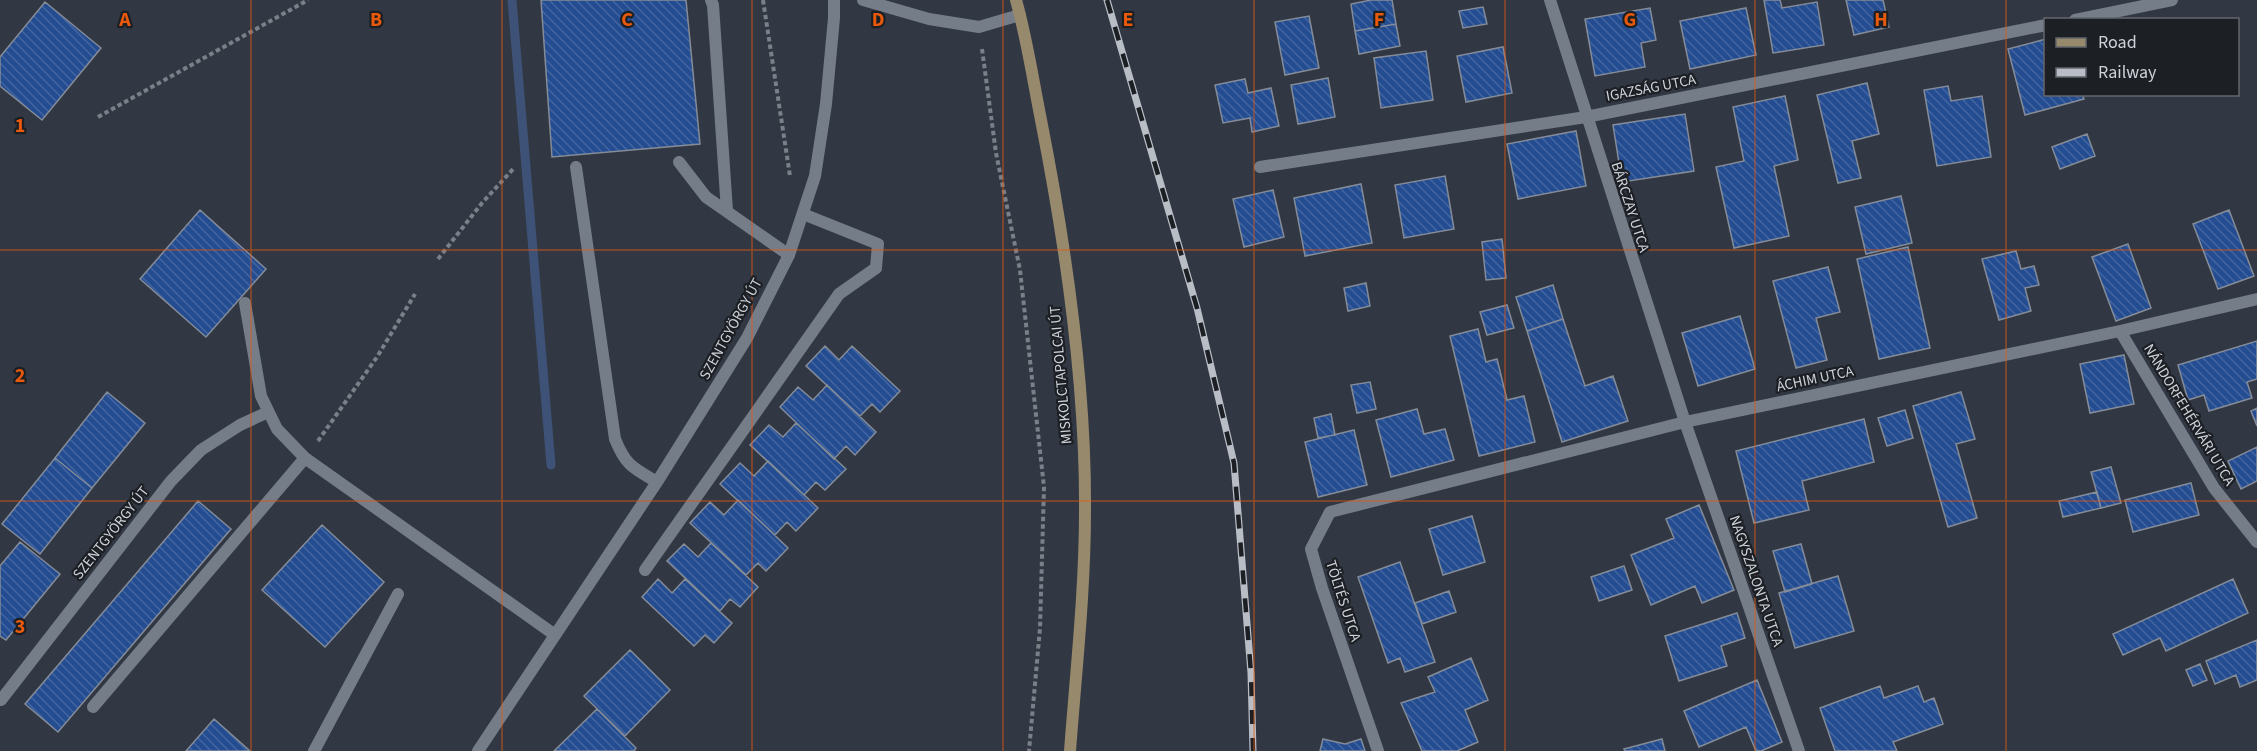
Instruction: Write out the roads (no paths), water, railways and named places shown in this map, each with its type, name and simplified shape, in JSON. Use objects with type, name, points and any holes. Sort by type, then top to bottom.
[{"type":"street","points":[[711,0],[727,211]]},
{"type":"street","name":"SZENTGYÖRGY ÚT","points":[[478,751],[657,482],[747,338],[789,255],[815,176],[824,114],[834,0]]},
{"type":"street","points":[[863,0],[929,19],[979,27],[1020,15]]},
{"type":"street","name":"MISKOLCTAPOLCAI ÚT","points":[[1016,0],[1051,171],[1067,274],[1080,391],[1085,511],[1070,751]]},
{"type":"street","name":"BÁRCZAY UTCA","points":[[1550,0],[1684,422]]},
{"type":"street","points":[[2084,18],[2170,0]]},
{"type":"street","name":"IGAZSÁG UTCA","points":[[1260,167],[1586,117],[2044,25]]},
{"type":"street","points":[[679,162],[706,197],[789,255]]},
{"type":"street","points":[[576,167],[615,440],[622,458],[631,467],[657,482]]},
{"type":"street","points":[[645,570],[839,294],[876,268],[878,244],[802,214]]},
{"type":"street","name":"ÁCHIM UTCA","points":[[1382,499],[1684,422],[2257,300]]},
{"type":"street","points":[[245,303],[261,396],[277,429],[305,458],[555,635]]},
{"type":"street","name":"NÁNDORFEHÉRVÁRI UTCA","points":[[2120,331],[2214,488],[2257,542]]},
{"type":"street","name":"SZENTGYÖRGY ÚT","points":[[1,700],[171,481],[201,450],[240,425],[268,412]]},
{"type":"street","name":"NAGYSZALONTA UTCA","points":[[1684,422],[1799,751]]},
{"type":"street","points":[[93,707],[305,458]]},
{"type":"street","name":"TÖLTÉS UTCA","points":[[1378,751],[1322,588],[1311,549],[1330,512],[1382,499]]},
{"type":"street","points":[[314,751],[398,594]]},
{"type":"waterway","points":[[512,0],[551,465]]},
{"type":"railway","points":[[1107,0],[1197,308],[1234,463],[1251,673],[1253,751]]}]
